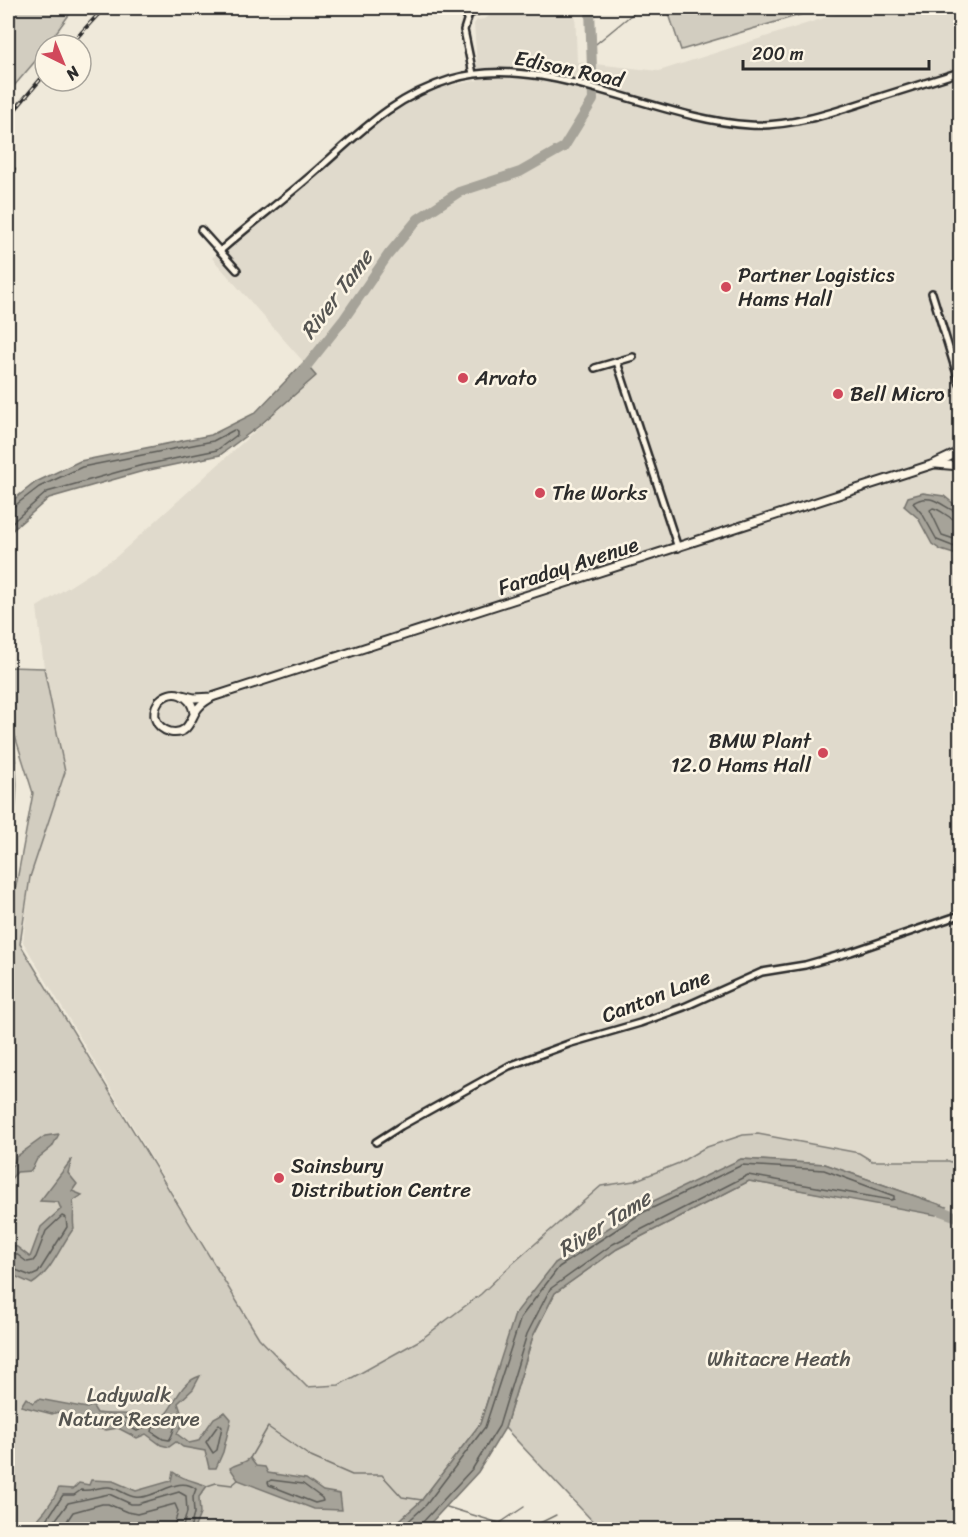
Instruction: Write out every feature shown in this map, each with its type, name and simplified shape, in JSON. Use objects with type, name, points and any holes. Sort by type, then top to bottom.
[{"type":"street","points":[[473,74],[464,30],[465,23],[469,14],[484,8]]},
{"type":"street","name":"Edison Road","points":[[220,250],[310,177],[382,113],[422,89],[473,74],[498,71],[530,74],[701,117],[748,125],[783,123],[823,116],[960,72]]},
{"type":"street","points":[[201,230],[237,270]]},
{"type":"street","points":[[932,293],[960,384]]},
{"type":"street","points":[[595,368],[633,357]]},
{"type":"street","points":[[617,362],[678,548]]},
{"type":"street","name":"Faraday Avenue","points":[[182,695],[194,698],[212,697],[934,464],[956,454],[960,448]]},
{"type":"street","name":"Faraday Avenue","points":[[934,464],[960,466]]},
{"type":"street","points":[[172,693],[182,695],[191,702],[194,713],[191,724],[181,731],[167,731],[159,725],[155,714],[159,701],[172,693]]},
{"type":"street","name":"Faraday Avenue","points":[[194,713],[200,705],[212,697]]},
{"type":"street","name":"Canton Lane","points":[[376,1142],[509,1066],[571,1043],[640,1023],[684,1007],[762,972],[805,965],[851,952],[960,915]]},
{"type":"shaded area","points":[[499,8],[575,8],[577,62],[659,71],[855,8],[960,8],[960,1166],[949,1161],[872,1161],[859,1153],[704,1148],[679,1163],[633,1181],[601,1186],[481,1294],[420,1340],[339,1385],[307,1387],[259,1338],[23,942],[30,877],[65,772],[44,668],[37,607],[116,557],[316,376],[212,258],[314,178],[384,116],[409,101],[443,87],[478,80],[474,24]]},
{"type":"green space","points":[[11,8],[74,8],[56,33],[33,33],[33,64],[8,93],[8,13]]},
{"type":"green space","points":[[667,8],[823,8],[681,50]]},
{"type":"green space","name":"Ladywalk Nature Reserve","points":[[8,667],[44,668],[65,772],[30,877],[20,944],[259,1338],[307,1387],[339,1385],[420,1340],[481,1294],[601,1186],[634,1181],[679,1163],[704,1148],[743,1135],[758,1134],[859,1153],[872,1161],[949,1161],[960,1166],[960,1218],[945,1211],[946,1207],[825,1164],[741,1159],[555,1263],[493,1382],[480,1424],[421,1501],[390,1529],[8,1529],[8,894],[16,886],[33,793],[8,714]]},
{"type":"green space","name":"Whitacre Heath","points":[[749,1181],[960,1218],[960,1529],[600,1529],[505,1428],[533,1336],[555,1293],[617,1249]]},
{"type":"water","points":[[304,362],[316,376],[259,426],[220,455],[140,472],[49,498],[8,534],[8,504],[36,482],[80,461],[211,435],[255,413]]},
{"type":"water","points":[[923,493],[944,496],[960,509],[960,556],[941,550],[932,544],[918,518],[904,506],[908,497]]},
{"type":"water","points":[[8,714],[17,787],[8,848]]},
{"type":"water","points":[[59,1134],[52,1147],[37,1159],[31,1171],[17,1172],[8,1182],[8,1168],[14,1164],[16,1157],[45,1136]]},
{"type":"water","points":[[72,1159],[68,1173],[77,1184],[72,1191],[82,1195],[73,1201],[74,1228],[45,1273],[32,1284],[8,1273],[8,1245],[17,1247],[30,1257],[41,1227],[61,1209],[58,1202],[40,1201]]},
{"type":"water","points":[[741,1159],[825,1164],[946,1207],[936,1215],[749,1181],[617,1249],[555,1293],[533,1336],[505,1428],[478,1472],[425,1529],[390,1529],[421,1501],[480,1424],[515,1314],[555,1263],[639,1208]]},
{"type":"water","points":[[200,1376],[193,1389],[178,1403],[184,1421],[177,1434],[189,1443],[198,1441],[214,1418],[225,1412],[231,1419],[223,1452],[216,1468],[209,1468],[205,1451],[183,1447],[176,1442],[169,1447],[161,1445],[146,1434],[137,1438],[118,1428],[106,1430],[85,1427],[76,1421],[66,1419],[58,1412],[52,1414],[21,1406],[26,1398],[33,1403],[39,1399],[87,1408],[92,1405],[97,1413],[134,1414],[155,1421],[167,1412],[185,1385]]},
{"type":"water","points":[[250,1458],[256,1466],[265,1467],[268,1473],[306,1479],[323,1491],[340,1494],[342,1510],[314,1509],[238,1480],[230,1468]]},
{"type":"water","points":[[173,1472],[185,1479],[207,1486],[199,1497],[200,1514],[194,1529],[27,1529],[46,1510],[59,1488],[73,1489],[79,1483],[89,1485],[91,1480],[113,1481],[136,1491],[171,1481]]},
{"type":"waterway","name":"River Tame","points":[[298,377],[344,319],[388,255],[418,219],[459,192],[520,172],[564,147],[593,100],[590,8]]},
{"type":"waterway","points":[[591,48],[636,11],[645,8]]},
{"type":"waterway","name":"River Tame","points":[[930,1207],[960,1218]]},
{"type":"waterway","points":[[250,1458],[268,1427],[311,1457],[352,1475],[382,1475],[402,1497],[422,1500]]},
{"type":"waterway","points":[[207,1486],[216,1483],[232,1485],[238,1480]]},
{"type":"waterway","points":[[447,1507],[529,1530]]},
{"type":"waterway","points":[[500,1523],[524,1507]]},
{"type":"waterway","points":[[530,1528],[556,1515]]},
{"type":"waterway","points":[[499,1524],[500,1530]]},
{"type":"railway","points":[[81,33],[104,8]]},
{"type":"railway","points":[[8,118],[33,88]]},
{"type":"railway","points":[[8,178],[14,169]]},
{"type":"place","name":"Partner Logistics Hams Hall","points":[[726,287]]},
{"type":"place","name":"Arvato","points":[[463,378]]},
{"type":"place","name":"Bell Micro","points":[[838,394]]},
{"type":"place","name":"The Works","points":[[540,493]]},
{"type":"place","name":"BMW Plant 12.0 Hams Hall","points":[[823,753]]},
{"type":"place","name":"Sainsbury Distribution Centre","points":[[279,1178]]}]
